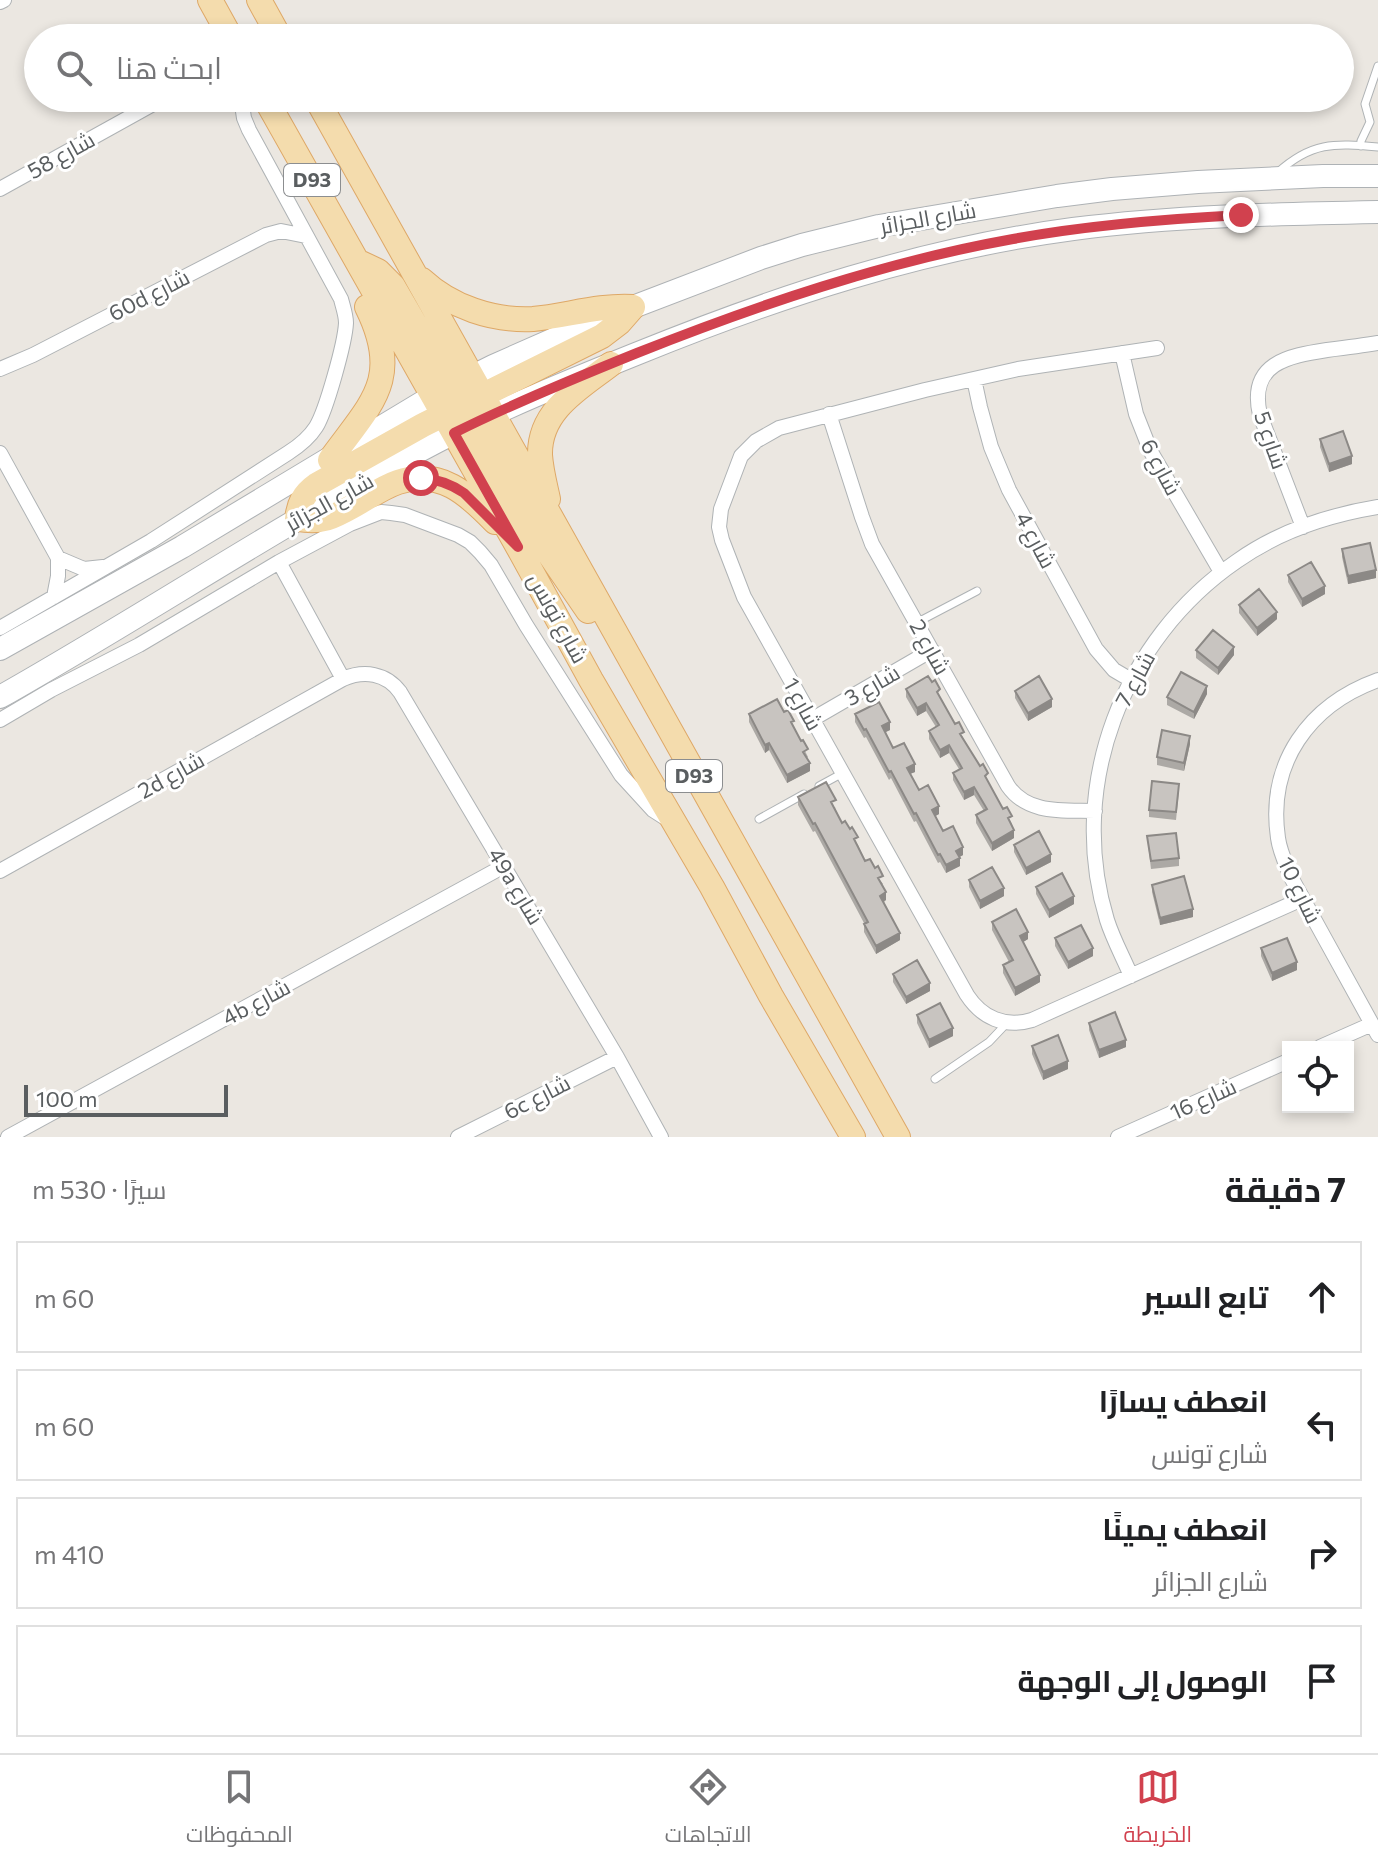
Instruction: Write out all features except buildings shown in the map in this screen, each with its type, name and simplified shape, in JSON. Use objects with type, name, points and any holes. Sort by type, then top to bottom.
[{"type":"main road","points":[[210,0],[223,24]]},
{"type":"main road","points":[[259,0],[272,24]]},
{"type":"main road","name":"شارع تونس","points":[[273,112],[359,263],[462,405],[553,521],[898,1137]]},
{"type":"main road","name":"شارع تونس","points":[[324,112],[414,273],[518,547],[853,1137]]},
{"type":"main road","name":"شارع الجزائر","points":[[633,307],[761,258],[879,226],[1071,194],[1155,185],[1378,176]]},
{"type":"main road","name":"شارع الجزائر","points":[[0,649],[330,460],[462,405],[581,375],[716,322],[804,292],[899,265],[1009,240],[1071,230],[1175,218],[1378,212]]},
{"type":"main road","points":[[330,460],[380,386],[382,342],[361,293],[359,263]]},
{"type":"main road","points":[[414,273],[455,303],[502,317],[534,319],[602,306],[633,307]]},
{"type":"main road","points":[[518,547],[464,493],[433,479],[397,482],[327,520],[313,522],[297,519],[302,499],[309,490],[462,405],[602,336],[633,307]]},
{"type":"main road","points":[[553,521],[541,463],[541,440],[545,429],[560,404],[611,364]]},
{"type":"main road","points":[[462,405],[565,579],[626,653]]},
{"type":"main road","name":"شارع الجزائر","points":[[0,697],[297,519]]},
{"type":"main road","points":[[151,541],[182,547]]},
{"type":"street","name":"شارع 58","points":[[0,189],[139,112]]},
{"type":"street","points":[[0,628],[151,541],[299,446],[321,418],[344,338],[345,316],[341,299],[249,130],[243,112]]},
{"type":"street","points":[[266,235],[281,220],[287,202]]},
{"type":"street","name":"60d شارع","points":[[0,369],[266,235],[281,231],[306,236]]},
{"type":"street","name":"شارع 5","points":[[1303,527],[1260,415],[1258,398],[1262,382],[1271,368],[1286,358],[1378,343]]},
{"type":"street","name":"شارع 1","points":[[1007,1023],[980,1011],[967,995],[841,774],[744,597],[726,554],[719,517],[741,456],[779,428],[1018,369],[1157,348]]},
{"type":"street","name":"شارع 6","points":[[1122,353],[1136,414],[1151,452],[1221,572]]},
{"type":"street","name":"60d شارع","points":[[0,379],[33,355]]},
{"type":"street","name":"شارع 4","points":[[974,379],[991,447],[1015,501],[1096,649],[1114,670],[1131,680]]},
{"type":"street","name":"شارع 2","points":[[829,414],[866,530],[1012,793],[1036,808],[1095,811]]},
{"type":"street","points":[[0,453],[58,558],[54,597]]},
{"type":"street","name":"شارع 7","points":[[1131,976],[1107,920],[1101,893],[1096,858],[1095,811],[1103,752],[1131,680],[1172,620],[1221,572],[1259,547],[1303,527],[1378,507]]},
{"type":"street","points":[[0,720],[139,645],[350,524],[381,512],[405,515],[458,535],[470,542],[491,565],[621,775],[653,810],[675,824]]},
{"type":"street","points":[[58,558],[84,569],[108,566]]},
{"type":"street","points":[[279,562],[343,679]]},
{"type":"street","name":"شارع 3","points":[[811,720],[932,650]]},
{"type":"street","name":"49a شارع","points":[[343,679],[356,674],[373,674],[386,678],[396,687],[617,1057],[661,1137]]},
{"type":"street","name":"2d شارع","points":[[0,871],[343,679]]},
{"type":"street","name":"شارع 10","points":[[1375,1029],[1302,899],[1282,854],[1277,830],[1277,799],[1281,779],[1297,741],[1324,709],[1359,687],[1378,680]]},
{"type":"street","name":"4b شارع","points":[[8,1137],[504,866]]},
{"type":"street","points":[[1007,1023],[1032,1020],[1302,899]]},
{"type":"street","points":[[1338,1041],[1375,1029]]},
{"type":"street","name":"6c شارع","points":[[458,1137],[617,1057]]},
{"type":"street","name":"شارع 16","points":[[1118,1137],[1282,1064]]},
{"type":"street","points":[[822,1083],[824,1109],[841,1137]]},
{"type":"lane","points":[[1361,146],[1374,122],[1365,104],[1378,66]]},
{"type":"lane","points":[[1271,178],[1309,150],[1333,145],[1378,147]]},
{"type":"lane","points":[[916,623],[977,591]]},
{"type":"lane","points":[[759,819],[841,774]]},
{"type":"lane","points":[[935,1079],[989,1042],[1007,1023]]},
{"type":"route","points":[[421,478],[433,479],[464,493],[518,547],[454,433],[513,404],[758,307],[899,265],[1009,240],[1071,230],[1175,218],[1241,215]]}]
